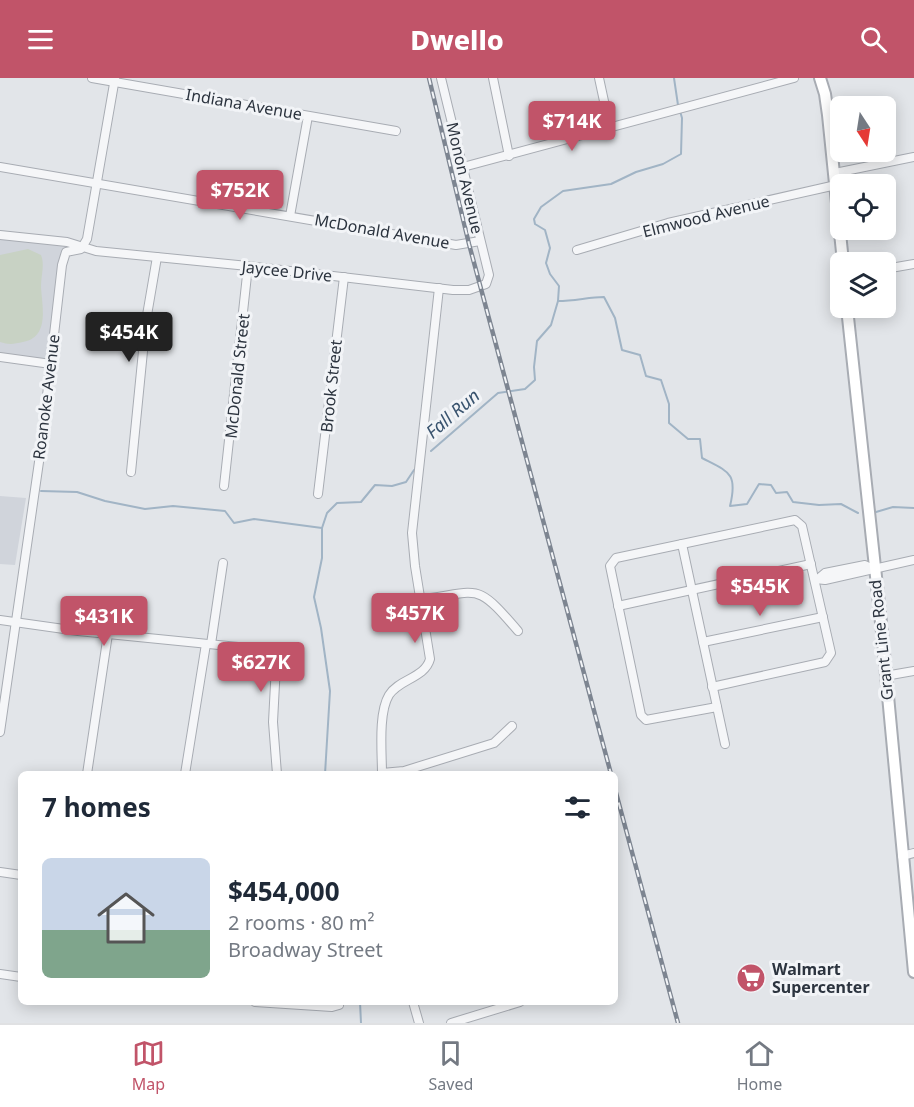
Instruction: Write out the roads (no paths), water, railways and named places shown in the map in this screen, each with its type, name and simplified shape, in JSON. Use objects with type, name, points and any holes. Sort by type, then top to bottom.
[{"type":"main road","points":[[820,78],[825,94],[835,173]]},
{"type":"main road","name":"Grant Line Road","points":[[848,318],[914,972]]},
{"type":"street","name":"Indiana Avenue","points":[[92,78],[114,80],[396,131]]},
{"type":"street","name":"Monon Avenue","points":[[441,78],[489,279]]},
{"type":"street","points":[[493,78],[509,156]]},
{"type":"street","points":[[599,78],[610,129]]},
{"type":"street","points":[[463,167],[794,78]]},
{"type":"street","points":[[82,248],[87,239],[114,80]]},
{"type":"street","points":[[290,216],[308,116]]},
{"type":"street","points":[[835,173],[914,157]]},
{"type":"street","name":"McDonald Avenue","points":[[0,166],[456,245],[480,241]]},
{"type":"street","name":"Elmwood Avenue","points":[[578,250],[668,223],[830,187]]},
{"type":"street","name":"Jaycee Drive","points":[[0,235],[67,242],[82,248],[439,288],[469,290],[486,284],[489,279]]},
{"type":"street","name":"Roanoke Avenue","points":[[0,732],[64,256],[68,250],[82,248]]},
{"type":"street","points":[[131,472],[147,321],[157,257]]},
{"type":"street","points":[[896,268],[914,264]]},
{"type":"street","name":"McDonald Street","points":[[224,486],[248,266]]},
{"type":"street","name":"Brook Street","points":[[318,494],[344,277]]},
{"type":"street","points":[[382,771],[383,715],[386,701],[403,681],[425,669],[430,659],[412,545],[439,288]]},
{"type":"street","points":[[0,357],[51,364]]},
{"type":"street","points":[[712,687],[825,662],[831,653],[817,579],[802,526],[795,520],[616,558],[610,566],[641,715],[646,720],[717,707]]},
{"type":"street","points":[[682,544],[724,744]]},
{"type":"street","points":[[817,579],[825,580],[914,560]]},
{"type":"street","points":[[186,771],[223,562]]},
{"type":"street","points":[[618,606],[812,564]]},
{"type":"street","points":[[421,599],[469,591],[481,594],[490,600],[518,631]]},
{"type":"street","points":[[703,642],[823,617]]},
{"type":"street","points":[[0,620],[263,650],[274,660],[273,722],[277,771]]},
{"type":"street","points":[[87,771],[108,634]]},
{"type":"street","points":[[885,676],[914,671]]},
{"type":"street","points":[[404,771],[494,742],[512,726]]},
{"type":"street","points":[[902,856],[914,853]]},
{"type":"street","points":[[0,872],[18,875]]},
{"type":"street","points":[[0,974],[18,976]]},
{"type":"street","points":[[301,1005],[332,1007],[339,1005]]},
{"type":"street","points":[[414,1005],[419,1023]]},
{"type":"street","points":[[451,1023],[510,1005]]},
{"type":"waterway","name":"Fall Run","points":[[674,78],[678,105]]},
{"type":"waterway","name":"Fall Run","points":[[431,451],[498,393],[525,389],[535,380],[537,341],[551,325],[558,301],[559,286],[550,274],[546,263],[550,248],[545,230],[535,224],[534,219],[541,207],[563,191],[611,184],[636,172],[663,164],[681,154],[682,118],[680,111]]},
{"type":"waterway","points":[[558,301],[604,297],[615,318],[622,350],[640,355],[646,376],[661,380],[669,404],[669,423],[688,439],[700,439],[702,458],[729,475],[733,487],[730,506],[747,504],[759,484],[771,485],[776,493],[787,492],[793,502],[819,505],[841,504],[858,513]]},
{"type":"waterway","name":"Fall Run","points":[[325,771],[330,691],[314,597],[322,558],[322,528],[327,513],[337,503],[361,502],[375,485],[392,486],[406,482],[414,470]]},
{"type":"waterway","points":[[41,491],[77,492],[105,501],[145,509],[173,506],[225,511],[234,523],[254,519],[322,528]]},
{"type":"waterway","points":[[876,512],[893,507],[914,508]]},
{"type":"waterway","name":"Fall Run","points":[[360,1005],[361,1023]]},
{"type":"railway","points":[[429,78],[469,244],[610,771]]},
{"type":"railway","points":[[618,800],[678,1023]]},
{"type":"place","name":"Walmart Supercenter","points":[[751,978]]}]
